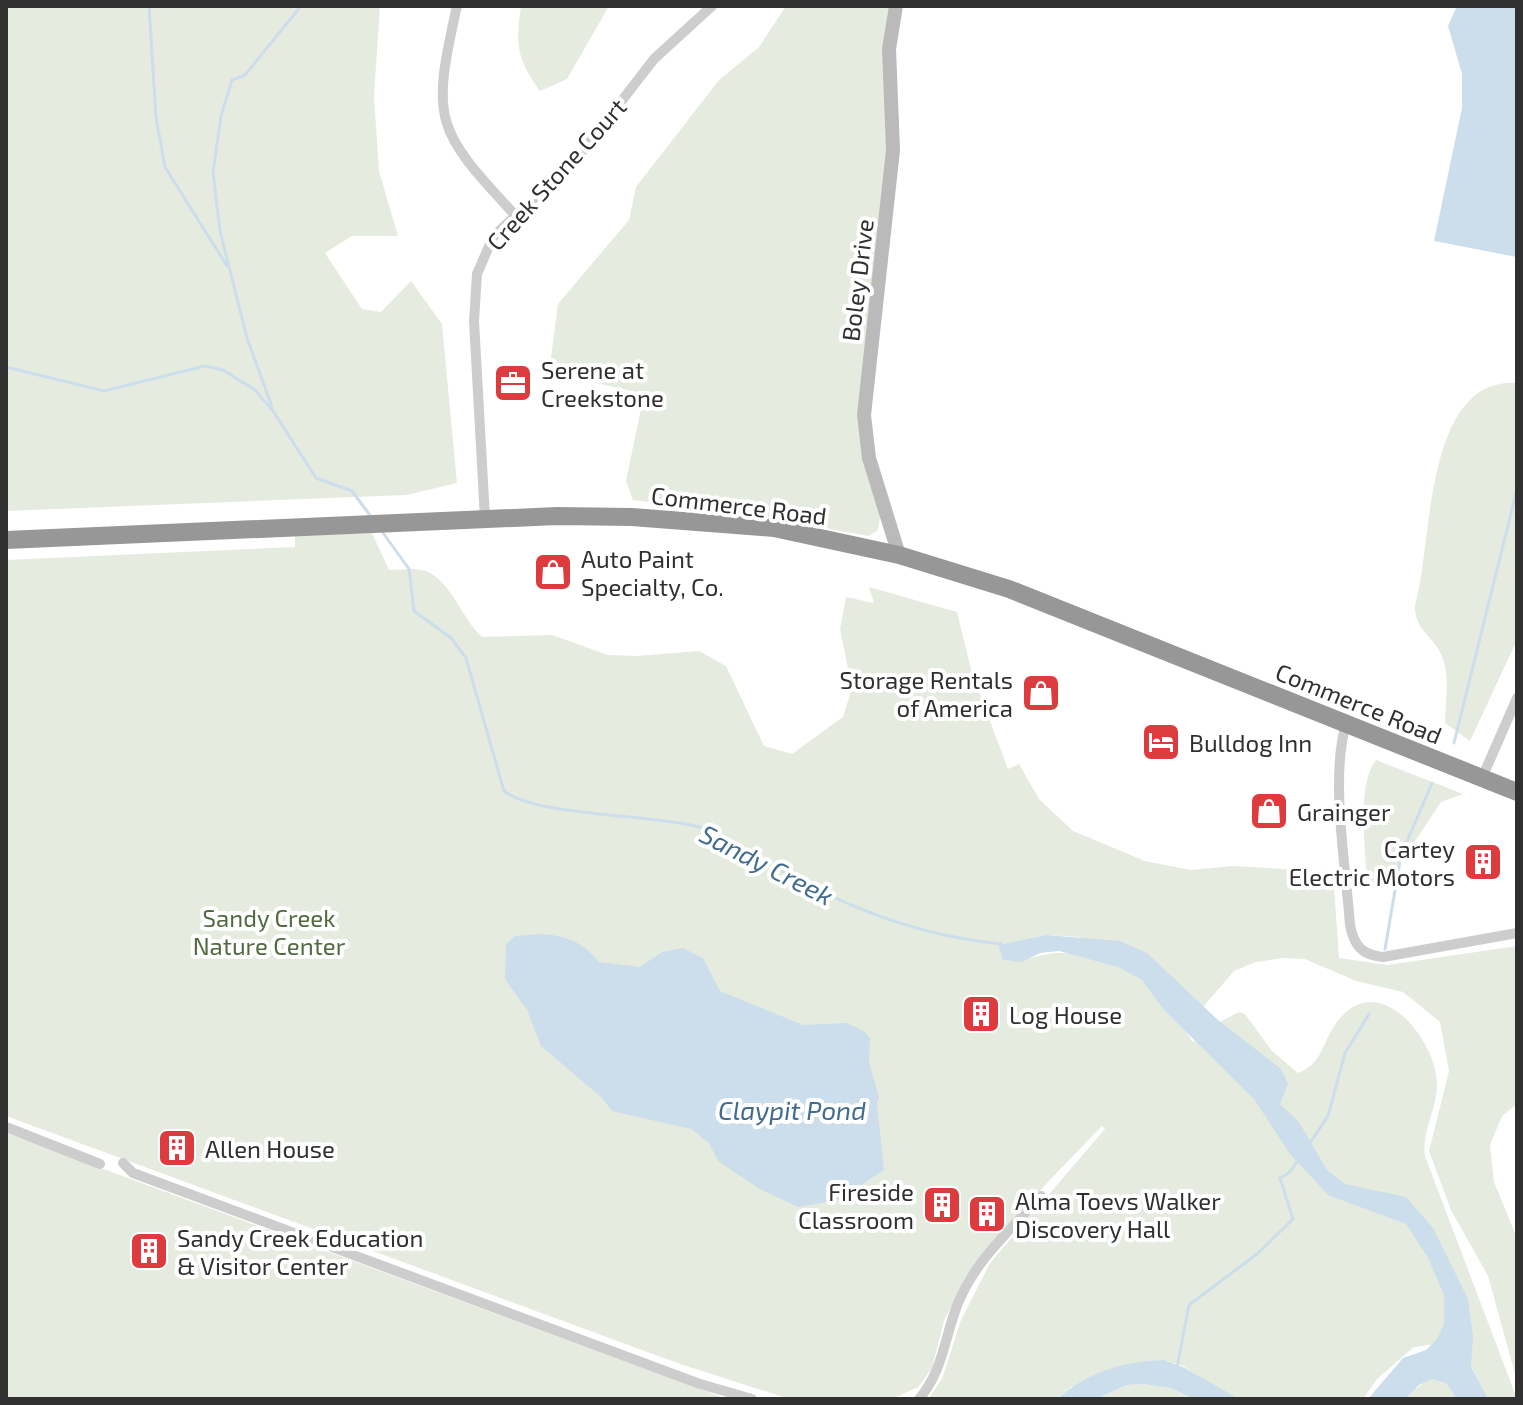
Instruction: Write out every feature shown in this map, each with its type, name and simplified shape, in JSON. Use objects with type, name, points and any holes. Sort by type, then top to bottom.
[{"type":"highway","name":"Commerce Road","points":[[6,540],[589,516],[774,528],[899,555],[1009,589],[1517,792]]},
{"type":"street","points":[[457,6],[442,71],[441,100],[446,126],[465,159],[515,215]]},
{"type":"street","name":"Creek Stone Court","points":[[485,518],[474,290],[483,256],[493,237],[579,156],[654,59],[712,6]]},
{"type":"street","name":"Boley Drive","points":[[896,6],[890,40],[892,166],[864,415],[869,458],[899,555]]},
{"type":"street","points":[[1482,778],[1517,698]]},
{"type":"street","points":[[1346,724],[1339,753],[1350,925],[1357,947],[1371,956],[1383,957],[1517,933]]},
{"type":"street","points":[[6,1127],[100,1164]]},
{"type":"street","points":[[123,1163],[133,1173],[706,1386],[752,1399]]},
{"type":"street","points":[[919,1399],[931,1386],[959,1301],[979,1263],[998,1238],[1041,1196]]},
{"type":"green space","points":[[6,6],[380,6],[374,96],[379,171],[398,236],[352,236],[325,253],[362,309],[381,312],[411,281],[442,324],[457,483],[406,495],[6,511]]},
{"type":"green space","points":[[521,6],[609,6],[567,79],[540,91],[522,60],[518,42]]},
{"type":"green space","points":[[786,6],[891,6],[885,33],[889,143],[860,401],[880,517],[878,530],[869,536],[754,515],[633,500],[626,481],[644,394],[549,372],[558,304],[629,220],[636,187],[719,80],[759,47]]},
{"type":"green space","points":[[1517,383],[1517,640],[1470,741],[1445,723],[1445,666],[1440,651],[1418,621],[1415,605],[1430,507],[1448,435],[1464,407],[1486,388]]},
{"type":"green space","name":"Sandy Creek Nature Center","points":[[372,533],[389,570],[418,569],[432,574],[448,589],[482,637],[552,635],[608,655],[699,651],[726,666],[764,746],[792,754],[843,717],[852,688],[840,629],[846,597],[874,603],[869,587],[957,612],[972,673],[1008,769],[1019,764],[1039,799],[1073,831],[1145,861],[1191,870],[1233,866],[1333,872],[1339,958],[1387,965],[1517,946],[1517,1104],[1502,1116],[1490,1145],[1494,1182],[1517,1238],[1517,1381],[1488,1276],[1451,1210],[1429,1151],[1449,1071],[1440,1022],[1403,992],[1356,981],[1305,959],[1283,958],[1256,962],[1234,971],[1184,1029],[1193,1042],[1210,1027],[1239,1012],[1245,1014],[1272,1051],[1298,1073],[1314,1062],[1341,1017],[1357,1005],[1374,1002],[1390,1007],[1404,1017],[1427,1049],[1437,1083],[1425,1138],[1425,1156],[1517,1399],[1488,1399],[1459,1341],[1414,1347],[1377,1379],[1363,1399],[1233,1399],[1183,1366],[1164,1360],[1071,1387],[1057,1399],[928,1399],[942,1379],[961,1320],[990,1263],[1105,1129],[1102,1126],[1045,1185],[964,1280],[944,1321],[932,1368],[918,1387],[892,1399],[789,1399],[680,1364],[6,1116],[6,560],[295,547],[295,536]],"holes":[[[1046,935],[1080,937],[1087,959],[1061,953],[1011,961],[1003,959],[998,945]]]},
{"type":"green space","points":[[1376,760],[1463,794],[1441,802],[1388,882],[1378,887],[1367,884],[1364,819],[1366,785]]},
{"type":"green space","points":[[6,1133],[727,1399],[6,1399]]},
{"type":"green space","points":[[1449,1362],[1473,1399],[1406,1399],[1416,1389]]},
{"type":"green space","points":[[1127,1385],[1171,1388],[1193,1399],[1096,1399]]},
{"type":"water","points":[[1457,6],[1517,6],[1517,257],[1434,241],[1462,108],[1462,74],[1448,26]]},
{"type":"water","name":"Claypit Pond","points":[[541,934],[574,941],[599,962],[640,967],[662,952],[683,948],[703,958],[720,991],[803,1025],[847,1023],[865,1032],[870,1038],[869,1062],[879,1097],[877,1103],[884,1170],[838,1200],[798,1207],[758,1188],[718,1161],[709,1143],[691,1129],[612,1111],[602,1098],[541,1046],[527,1010],[505,979],[506,944],[515,936]]},
{"type":"water","points":[[1046,935],[1120,941],[1147,953],[1218,1020],[1281,1069],[1288,1084],[1280,1104],[1299,1122],[1327,1170],[1345,1184],[1406,1197],[1433,1228],[1468,1299],[1473,1336],[1471,1366],[1488,1399],[1457,1399],[1446,1383],[1432,1379],[1419,1385],[1406,1399],[1368,1399],[1403,1358],[1426,1350],[1437,1339],[1444,1324],[1444,1295],[1428,1258],[1406,1224],[1328,1195],[1290,1154],[1254,1099],[1164,1010],[1142,980],[1118,967],[1059,951],[1040,953],[1022,962],[1003,960],[998,945]]},
{"type":"water","points":[[1164,1360],[1183,1367],[1239,1399],[1193,1399],[1171,1388],[1142,1384],[1127,1385],[1096,1399],[1057,1399],[1082,1381],[1107,1370]]},
{"type":"waterway","points":[[149,6],[156,118],[165,167],[227,266]]},
{"type":"waterway","points":[[272,407],[247,338],[220,231],[213,172],[221,116],[232,80],[245,75],[301,6]]},
{"type":"waterway","name":"Sandy Creek","points":[[6,367],[104,391],[205,366],[223,370],[255,390],[273,411],[316,478],[352,491],[372,518]]},
{"type":"waterway","points":[[1454,743],[1517,489]]},
{"type":"waterway","name":"Sandy Creek","points":[[381,530],[409,569],[414,611],[451,638],[466,658],[504,791],[521,800],[544,806],[710,830],[815,888],[885,918],[921,930],[1002,944]]},
{"type":"waterway","points":[[1385,949],[1401,855],[1432,783]]},
{"type":"waterway","points":[[1308,1146],[1328,1116],[1345,1053],[1369,1014]]},
{"type":"waterway","points":[[1177,1367],[1189,1305],[1257,1254],[1293,1219],[1280,1178],[1289,1173],[1299,1159]]},
{"type":"place","name":"Serene at Creekstone","points":[[513,383]]},
{"type":"place","name":"Auto Paint Specialty, Co.","points":[[553,572]]},
{"type":"place","name":"Storage Rentals of America","points":[[1041,693]]},
{"type":"place","name":"Bulldog Inn","points":[[1161,742]]},
{"type":"place","name":"Grainger","points":[[1269,811]]},
{"type":"place","name":"Cartey Electric Motors","points":[[1483,862]]},
{"type":"place","name":"Log House","points":[[981,1014]]},
{"type":"place","name":"Allen House","points":[[177,1148]]},
{"type":"place","name":"Fireside Classroom","points":[[942,1205]]},
{"type":"place","name":"Alma Toevs Walker Discovery Hall","points":[[987,1214]]},
{"type":"place","name":"Sandy Creek Education & Visitor Center","points":[[149,1251]]}]
